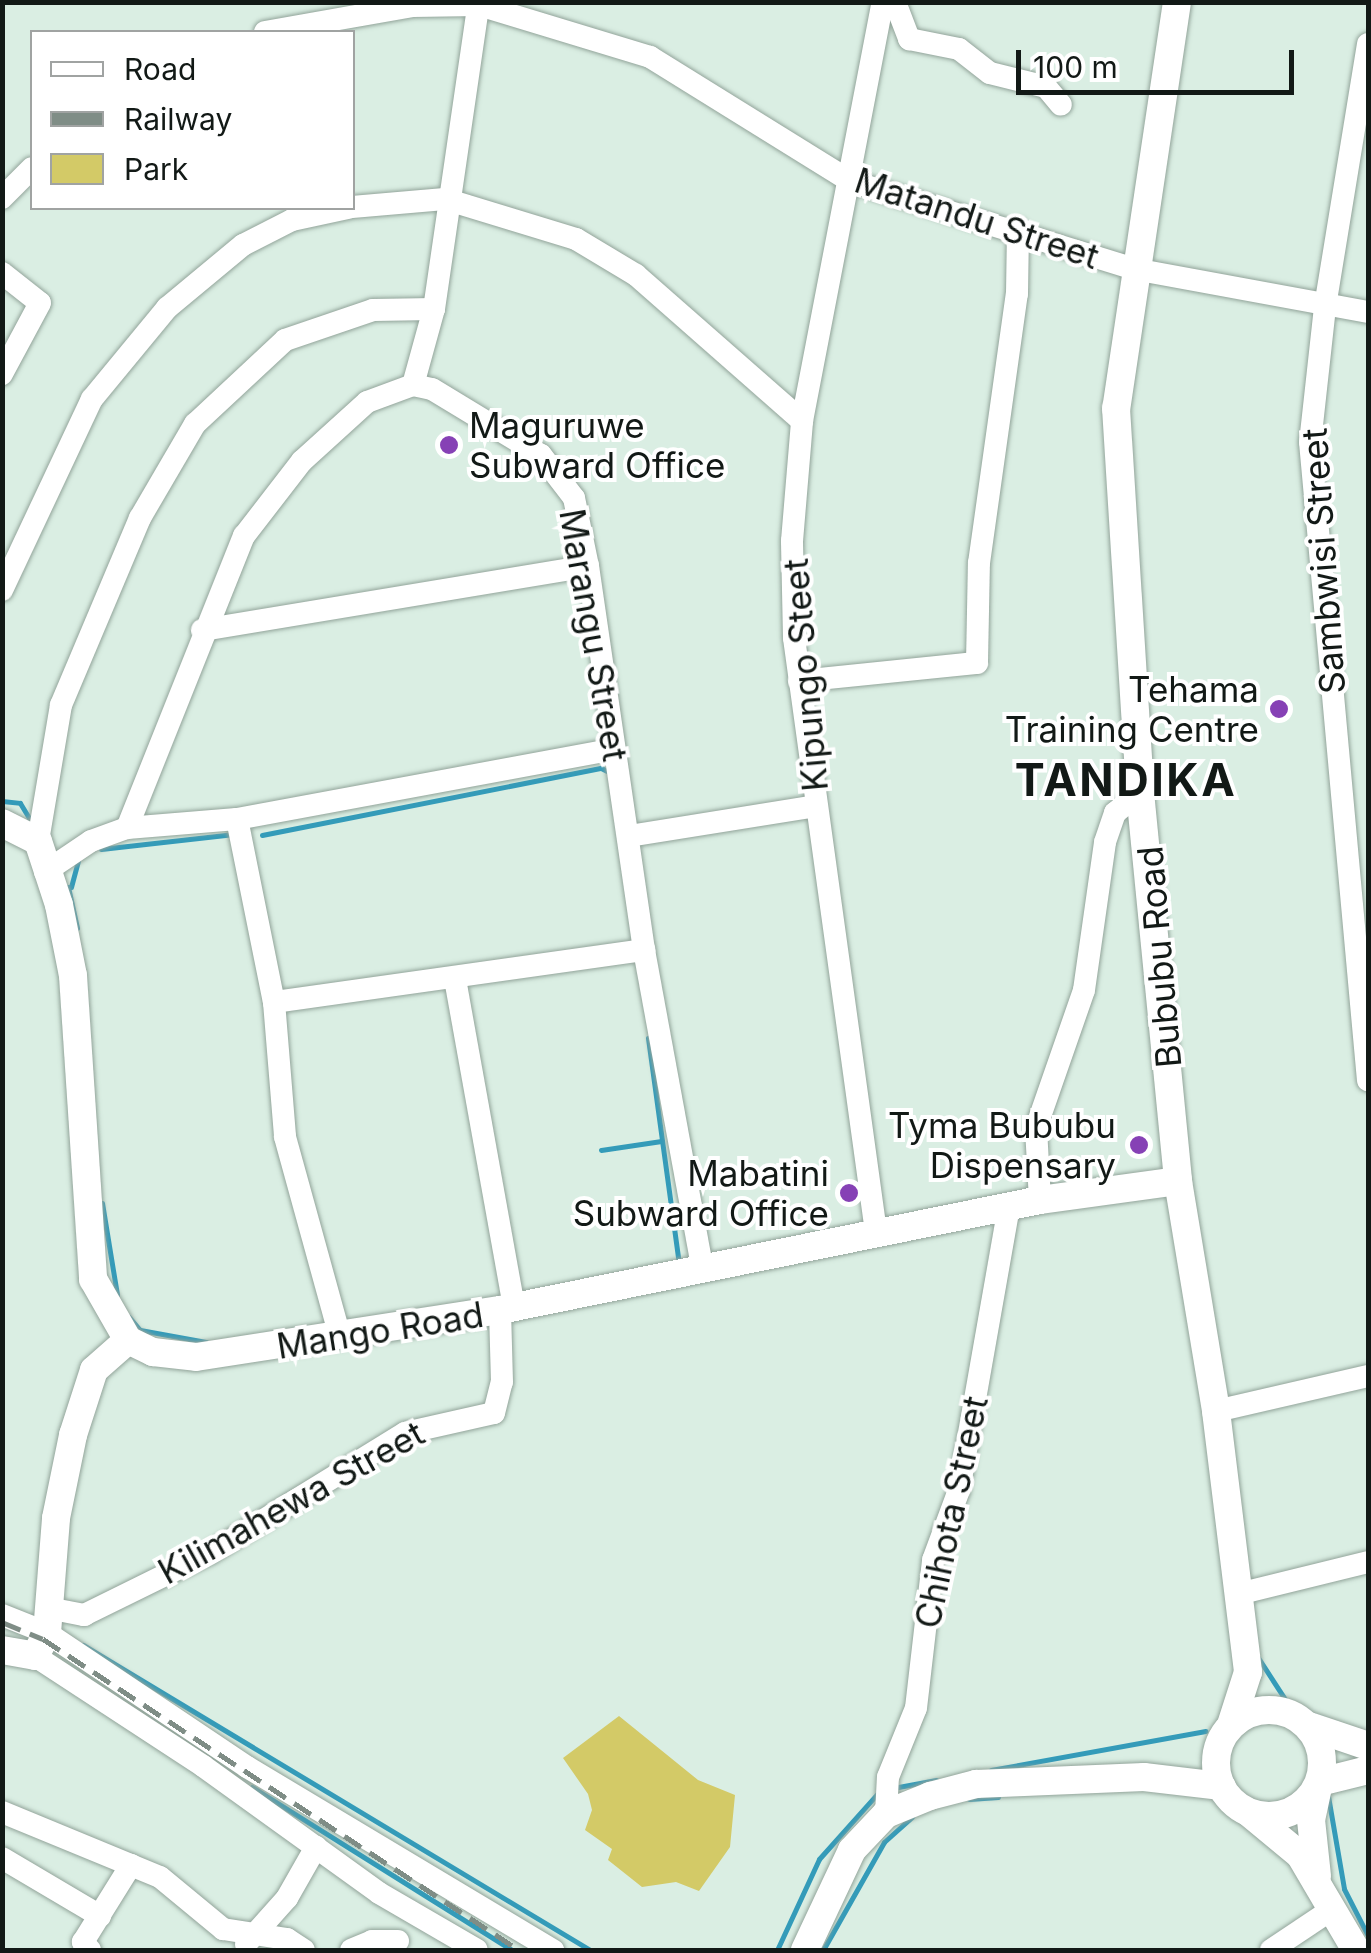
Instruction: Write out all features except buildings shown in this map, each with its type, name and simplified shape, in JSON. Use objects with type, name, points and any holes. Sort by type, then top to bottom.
[{"type":"street","name":"Kipungo Steet","points":[[876,1232],[799,681],[792,541],[802,421],[882,2]]},
{"type":"street","points":[[895,2],[909,39],[959,49],[990,72],[1046,87],[1060,104]]},
{"type":"street","name":"Bububu Road","points":[[1177,2],[1134,268],[1116,408],[1140,792],[1150,838],[1178,1181],[1216,1412],[1248,1672]]},
{"type":"street","name":"Matandu Street","points":[[276,30],[412,6],[479,4],[650,57],[850,180],[1134,268],[1368,312]]},
{"type":"street","points":[[127,828],[202,630],[244,536],[302,461],[367,402],[413,386],[434,309],[446,198],[479,4]]},
{"type":"street","name":"Sambwisi Street","points":[[1368,44],[1324,306],[1310,442],[1368,1080]]},
{"type":"street","points":[[2,198],[30,170]]},
{"type":"street","points":[[355,207],[446,198],[576,239],[636,276],[802,421]]},
{"type":"street","points":[[2,590],[92,399],[167,308],[243,245],[292,220],[337,210]]},
{"type":"street","points":[[799,681],[977,664],[979,562],[1018,294],[1018,229]]},
{"type":"street","points":[[2,273],[40,303],[2,374]]},
{"type":"street","points":[[45,1633],[56,1518],[73,1434],[94,1370],[128,1340],[93,1279],[73,976],[60,905],[38,841],[60,705],[140,518],[195,424],[284,340],[373,310],[434,309]]},
{"type":"street","name":"Marangu Street","points":[[413,386],[458,401],[541,455],[574,498],[588,566],[644,950],[703,1270]]},
{"type":"street","points":[[202,630],[588,566]]},
{"type":"street","points":[[46,872],[91,841],[127,828],[237,818],[614,749]]},
{"type":"street","points":[[1040,1200],[1036,1128],[1084,990],[1106,842],[1115,813],[1140,792]]},
{"type":"street","points":[[628,836],[816,806]]},
{"type":"street","points":[[237,818],[274,1002],[285,1137],[340,1337]]},
{"type":"street","points":[[2,823],[38,841]]},
{"type":"street","points":[[274,1002],[455,980],[644,950]]},
{"type":"street","points":[[455,980],[507,1309]]},
{"type":"street","name":"Mango Road","points":[[128,1340],[154,1352],[196,1357],[340,1337],[507,1309],[1040,1200],[1178,1181]]},
{"type":"street","name":"Chihota Street","points":[[886,1814],[888,1777],[916,1708],[933,1560],[960,1490],[1010,1207]]},
{"type":"street","name":"Kilimahewa Street","points":[[45,1633],[210,1552],[405,1434],[494,1413],[502,1382],[507,1309]]},
{"type":"street","points":[[1216,1412],[1368,1376]]},
{"type":"street","points":[[1238,1594],[1368,1562]]},
{"type":"street","points":[[2,1616],[45,1633],[247,1767],[553,1950]]},
{"type":"street","points":[[3,1650],[45,1633]]},
{"type":"street","points":[[45,1633],[379,1894],[477,1950]]},
{"type":"street","points":[[1248,1672],[1267,1698],[1300,1720],[1368,1746]]},
{"type":"street","points":[[1221,1786],[1216,1754],[1231,1725],[1248,1672]]},
{"type":"street","points":[[1231,1725],[1249,1713],[1300,1720],[1322,1752],[1310,1820],[1318,1882]]},
{"type":"street","points":[[1144,1777],[1216,1754]]},
{"type":"street","points":[[1247,1811],[1288,1813],[1319,1784],[1368,1770]]},
{"type":"street","points":[[805,1950],[852,1850],[886,1814],[976,1784],[1144,1777],[1221,1786],[1287,1842],[1318,1882],[1356,1950]]},
{"type":"street","points":[[2,1848],[12,1816],[130,1865],[189,1895],[246,1944],[287,1939],[304,1950]]},
{"type":"street","points":[[246,1944],[287,1898],[316,1847]]},
{"type":"street","points":[[2,1858],[100,1916]]},
{"type":"street","points":[[90,1950],[83,1942],[130,1865]]},
{"type":"street","points":[[1271,1950],[1331,1910]]},
{"type":"street","points":[[351,1950],[372,1941],[398,1940]]},
{"type":"green space","points":[[619,1716],[698,1780],[735,1795],[730,1847],[699,1891],[676,1882],[642,1887],[608,1860],[612,1849],[585,1830],[592,1810],[588,1794],[563,1758]]},
{"type":"waterway","points":[[262,835],[601,768],[611,773]]},
{"type":"waterway","points":[[2,801],[20,803],[31,821]]},
{"type":"waterway","points":[[101,849],[234,834]]},
{"type":"waterway","points":[[71,887],[78,861]]},
{"type":"waterway","points":[[68,887],[77,928]]},
{"type":"waterway","points":[[648,1038],[679,1263]]},
{"type":"waterway","points":[[601,1150],[661,1141]]},
{"type":"waterway","points":[[102,1203],[117,1295]]},
{"type":"waterway","points":[[129,1317],[140,1330],[206,1342]]},
{"type":"waterway","points":[[83,1645],[590,1950]]},
{"type":"waterway","points":[[1257,1656],[1290,1707],[1325,1719]]},
{"type":"waterway","points":[[991,1770],[1205,1731]]},
{"type":"waterway","points":[[893,1788],[936,1780]]},
{"type":"waterway","points":[[252,1787],[512,1950]]},
{"type":"waterway","points":[[777,1950],[819,1859],[878,1793]]},
{"type":"waterway","points":[[1328,1796],[1344,1889],[1368,1936]]},
{"type":"waterway","points":[[969,1799],[998,1797]]},
{"type":"waterway","points":[[823,1950],[884,1842],[912,1817]]},
{"type":"railway","points":[[2,1622],[43,1639],[519,1950]]},
{"type":"place","name":"Maguruwe Subward Office","points":[[449,445]]},
{"type":"place","name":"Tehama Training Centre","points":[[1279,709]]},
{"type":"place","name":"Tyma Bububu Dispensary","points":[[1139,1145]]},
{"type":"place","name":"Mabatini Subward Office","points":[[849,1193]]},
{"type":"district","name":"TANDIKA","points":[[1126,780]]}]
